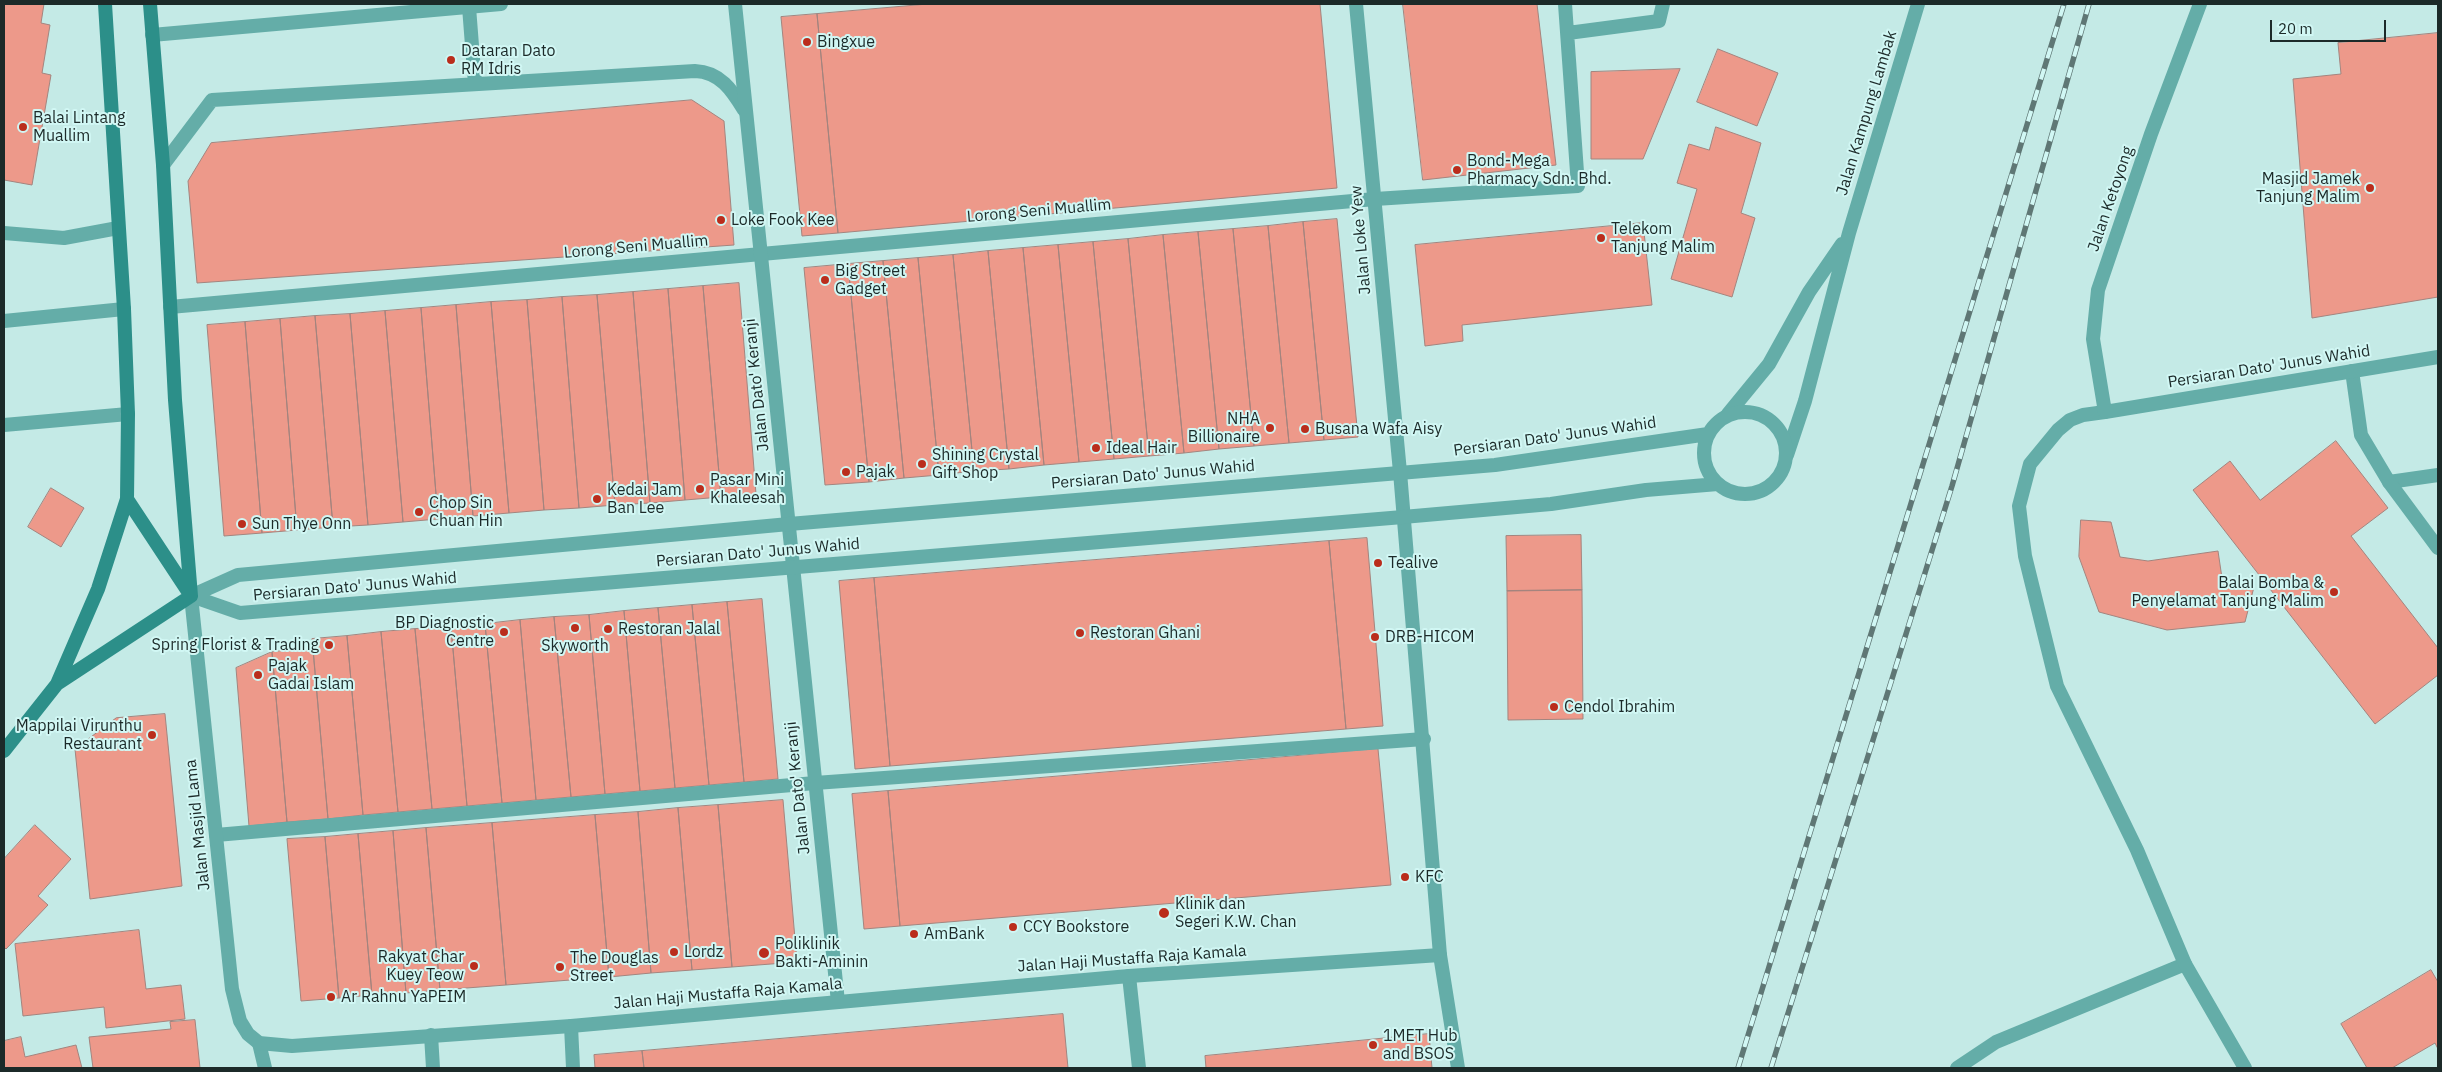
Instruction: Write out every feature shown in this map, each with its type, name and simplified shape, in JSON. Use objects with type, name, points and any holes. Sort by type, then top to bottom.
[{"type":"main road","points":[[4,751],[57,684],[98,589],[127,499],[128,414],[124,309],[105,4]]},
{"type":"main road","points":[[150,4],[163,166],[170,308],[191,596]]},
{"type":"main road","points":[[127,499],[191,596]]},
{"type":"main road","points":[[57,684],[191,596]]},
{"type":"street","points":[[152,35],[501,4]]},
{"type":"street","name":"Jalan Dato' Keranji","points":[[735,4],[744,110],[838,1002]]},
{"type":"street","name":"Jalan Loke Yew","points":[[1356,4],[1424,739],[1440,955],[1458,1068]]},
{"type":"street","points":[[1565,4],[1568,33],[1659,21],[1663,4]]},
{"type":"street","name":"Jalan Kampung Lambak","points":[[1787,455],[1805,401],[1849,233],[1918,4]]},
{"type":"street","name":"Jalan Ketoyong","points":[[2105,412],[2093,339],[2098,290],[2151,134],[2200,4]]},
{"type":"street","points":[[468,7],[475,84]]},
{"type":"street","name":"Lorong Seni Muallim","points":[[170,308],[760,253],[1374,199],[1578,186],[1568,33]]},
{"type":"street","points":[[163,166],[212,100],[708,71],[729,86],[744,110]]},
{"type":"street","points":[[4,233],[64,238],[118,228]]},
{"type":"street","name":"Jalan Kampung Lambak","points":[[1728,414],[1769,364],[1809,292],[1849,233]]},
{"type":"street","points":[[4,321],[124,309]]},
{"type":"street","name":"Persiaran Dato' Junus Wahid","points":[[2245,1068],[2185,964],[2137,850],[2058,686],[2025,556],[2019,506],[2030,464],[2058,430],[2070,420],[2083,415],[2438,357]]},
{"type":"street","points":[[2352,371],[2361,434],[2389,482],[2438,548]]},
{"type":"street","points":[[1742,411],[1756,412],[1769,418],[1779,428],[1785,440],[1787,455],[1784,468],[1778,480],[1768,488],[1742,495],[1729,491],[1718,484],[1710,473],[1705,460],[1704,447],[1708,434],[1716,422],[1728,414],[1742,411]]},
{"type":"street","points":[[4,425],[128,414]]},
{"type":"street","name":"Persiaran Dato' Junus Wahid","points":[[191,596],[238,575],[789,524],[1400,472],[1495,466],[1708,434]]},
{"type":"street","points":[[2389,482],[2438,475]]},
{"type":"street","name":"Persiaran Dato' Junus Wahid","points":[[191,596],[240,614],[1551,504],[1646,490],[1718,484]]},
{"type":"street","name":"Jalan Masjid Lama","points":[[191,596],[232,988],[240,1021],[248,1034],[259,1043]]},
{"type":"street","points":[[216,835],[815,783],[1424,739]]},
{"type":"street","name":"Jalan Haji Mustaffa Raja Kamala","points":[[259,1043],[292,1046],[571,1026],[1129,976],[1440,955]]},
{"type":"street","points":[[1957,1068],[1996,1042],[2185,964]]},
{"type":"street","points":[[1129,976],[1139,1068]]},
{"type":"street","points":[[571,1026],[573,1068]]},
{"type":"street","points":[[431,1035],[433,1068]]},
{"type":"street","points":[[259,1043],[265,1068]]},
{"type":"building","name":"Balai Lintang Muallim","points":[[4,4],[44,4],[41,23],[50,25],[42,73],[51,75],[32,185],[4,180]]},
{"type":"building","points":[[928,4],[1320,4],[1337,188],[838,233],[817,14]]},
{"type":"building","points":[[1403,4],[1537,4],[1556,165],[1423,180]]},
{"type":"building","points":[[817,14],[838,233],[802,236],[781,17]]},
{"type":"building","name":"Masjid Jamek Tanjung Malim","points":[[2438,33],[2438,297],[2312,318],[2293,79],[2341,74],[2338,43]]},
{"type":"building","points":[[1718,49],[1778,73],[1757,126],[1697,102]]},
{"type":"building","points":[[1680,69],[1643,159],[1591,159],[1591,72]]},
{"type":"building","points":[[692,100],[724,121],[734,245],[197,283],[188,181],[211,143]]},
{"type":"building","points":[[1716,127],[1761,143],[1741,213],[1755,218],[1732,297],[1671,279],[1697,189],[1677,183],[1689,144],[1709,150]]},
{"type":"building","points":[[1337,219],[1358,437],[1324,440],[1303,222]]},
{"type":"building","points":[[1303,222],[1324,440],[1289,443],[1268,226]]},
{"type":"building","points":[[1643,223],[1652,305],[1462,325],[1463,341],[1425,346],[1415,245]]},
{"type":"building","points":[[1268,226],[1289,443],[1254,446],[1233,229]]},
{"type":"building","points":[[1233,229],[1254,446],[1219,449],[1198,232]]},
{"type":"building","points":[[1198,232],[1219,449],[1184,453],[1163,235]]},
{"type":"building","points":[[1163,235],[1184,453],[1149,456],[1128,239]]},
{"type":"building","points":[[1128,239],[1149,456],[1114,459],[1093,242]]},
{"type":"building","points":[[1093,242],[1114,459],[1079,462],[1058,245]]},
{"type":"building","points":[[1058,245],[1079,462],[1044,465],[1023,248]]},
{"type":"building","points":[[1023,248],[1044,465],[1009,469],[988,251]]},
{"type":"building","points":[[988,251],[1009,469],[974,471],[953,255]]},
{"type":"building","points":[[953,255],[974,471],[939,475],[918,258]]},
{"type":"building","points":[[918,258],[939,475],[904,478],[883,261]]},
{"type":"building","points":[[883,261],[904,478],[869,482],[848,264]]},
{"type":"building","points":[[848,264],[869,482],[825,485],[804,268]]},
{"type":"building","points":[[739,283],[756,494],[721,497],[703,286]]},
{"type":"building","points":[[703,286],[721,497],[685,500],[668,289]]},
{"type":"building","points":[[668,289],[685,500],[650,503],[633,292]]},
{"type":"building","points":[[633,292],[650,503],[615,505],[597,295]]},
{"type":"building","points":[[597,295],[615,505],[579,508],[562,297]]},
{"type":"building","points":[[562,297],[579,508],[544,510],[527,300]]},
{"type":"building","points":[[527,300],[544,510],[509,513],[491,302]]},
{"type":"building","points":[[491,302],[509,513],[473,516],[456,305]]},
{"type":"building","points":[[456,305],[473,516],[438,519],[421,308]]},
{"type":"building","points":[[421,308],[438,519],[403,522],[385,311]]},
{"type":"building","points":[[385,311],[403,522],[368,525],[350,314]]},
{"type":"building","points":[[350,314],[368,525],[333,527],[315,316]]},
{"type":"building","points":[[315,316],[333,527],[297,530],[280,319]]},
{"type":"building","points":[[280,319],[297,530],[262,533],[245,322]]},
{"type":"building","points":[[245,322],[262,533],[224,536],[207,325]]},
{"type":"building","name":"Balai Bomba & Penyelamat Tanjung Malim","points":[[2336,441],[2388,508],[2351,536],[2438,648],[2438,675],[2375,724],[2193,490],[2230,461],[2260,500]]},
{"type":"building","points":[[51,488],[84,508],[61,547],[28,527]]},
{"type":"building","points":[[2081,520],[2111,522],[2120,557],[2148,561],[2218,551],[2222,578],[2254,587],[2245,622],[2167,630],[2099,612],[2079,557]]},
{"type":"building","points":[[1581,535],[1582,590],[1507,591],[1506,536]]},
{"type":"building","points":[[1367,538],[1383,726],[1346,729],[1329,541]]},
{"type":"building","points":[[1329,541],[1346,729],[890,766],[874,578]]},
{"type":"building","points":[[874,578],[890,766],[855,769],[839,581]]},
{"type":"building","points":[[1582,590],[1583,719],[1508,720],[1507,591]]},
{"type":"building","points":[[762,599],[778,779],[744,782],[727,602]]},
{"type":"building","points":[[727,602],[744,782],[709,785],[692,605]]},
{"type":"building","points":[[692,605],[709,785],[675,788],[658,608]]},
{"type":"building","points":[[658,608],[675,788],[640,791],[624,611]]},
{"type":"building","points":[[624,611],[640,791],[605,794],[589,615]]},
{"type":"building","points":[[589,615],[605,794],[571,797],[554,617]]},
{"type":"building","points":[[554,617],[571,797],[536,800],[520,620]]},
{"type":"building","points":[[520,620],[536,800],[502,803],[485,624]]},
{"type":"building","points":[[485,624],[502,803],[467,806],[451,627]]},
{"type":"building","points":[[451,627],[467,806],[432,809],[415,629]]},
{"type":"building","points":[[415,629],[432,809],[398,812],[381,632]]},
{"type":"building","points":[[381,632],[398,812],[363,815],[347,636]]},
{"type":"building","points":[[347,636],[363,815],[328,819],[312,639]]},
{"type":"building","points":[[313,648],[328,819],[287,822],[272,652]]},
{"type":"building","points":[[272,652],[287,822],[249,826],[236,668]]},
{"type":"building","points":[[165,714],[182,886],[90,899],[75,749],[116,718]]},
{"type":"building","points":[[1378,749],[1391,885],[900,926],[888,791]]},
{"type":"building","points":[[888,791],[900,926],[864,929],[852,794]]},
{"type":"building","points":[[783,800],[797,962],[732,967],[718,805]]},
{"type":"building","points":[[718,805],[732,967],[692,970],[678,808]]},
{"type":"building","points":[[678,808],[692,970],[651,973],[638,812]]},
{"type":"building","points":[[638,812],[651,973],[609,977],[595,815]]},
{"type":"building","points":[[595,815],[609,977],[506,985],[492,823]]},
{"type":"building","points":[[492,823],[506,985],[440,990],[426,828]]},
{"type":"building","points":[[35,825],[71,859],[38,896],[48,905],[6,949],[4,947],[4,859]]},
{"type":"building","points":[[426,828],[440,990],[406,993],[393,831]]},
{"type":"building","points":[[393,831],[406,993],[372,995],[358,834]]},
{"type":"building","points":[[358,834],[372,995],[339,998],[325,837]]},
{"type":"building","points":[[325,837],[339,998],[301,1001],[287,839]]},
{"type":"building","points":[[139,930],[146,989],[181,985],[185,1019],[106,1028],[104,1007],[23,1016],[15,944]]},
{"type":"building","points":[[2431,970],[2438,982],[2438,1049],[2435,1043],[2392,1068],[2367,1068],[2341,1024]]},
{"type":"building","points":[[1063,1014],[1068,1068],[644,1068],[642,1051]]},
{"type":"building","points":[[195,1020],[200,1068],[93,1068],[89,1037],[171,1029],[170,1022]]},
{"type":"building","name":"1MET Hub and BSOS","points":[[1429,1034],[1432,1068],[1206,1068],[1205,1056]]},
{"type":"building","points":[[21,1037],[25,1057],[76,1045],[82,1068],[4,1068],[4,1041]]},
{"type":"building","points":[[642,1051],[644,1068],[595,1068],[594,1055]]},
{"type":"railway","points":[[1738,1068],[2064,4]]},
{"type":"railway","points":[[1771,1068],[1952,486],[2089,4]]},
{"type":"place","name":"Bingxue","points":[[807,42]]},
{"type":"place","name":"Dataran Dato RM Idris","points":[[451,60]]},
{"type":"place","name":"Balai Lintang Muallim","points":[[23,127]]},
{"type":"place","name":"Bond-Mega Pharmacy Sdn. Bhd.","points":[[1457,170]]},
{"type":"place","name":"Masjid Jamek Tanjung Malim","points":[[2370,188]]},
{"type":"place","name":"Loke Fook Kee","points":[[721,220]]},
{"type":"place","name":"Telekom Tanjung Malim","points":[[1601,238]]},
{"type":"place","name":"Big Street Gadget","points":[[825,280]]},
{"type":"place","name":"NHA Billionaire","points":[[1270,428]]},
{"type":"place","name":"Busana Wafa Aisy","points":[[1305,429]]},
{"type":"place","name":"Ideal Hair","points":[[1096,448]]},
{"type":"place","name":"Shining Crystal Gift Shop","points":[[922,464]]},
{"type":"place","name":"Pajak","points":[[846,472]]},
{"type":"place","name":"Pasar Mini Khaleesah","points":[[700,489]]},
{"type":"place","name":"Kedai Jam Ban Lee","points":[[597,499]]},
{"type":"place","name":"Chop Sin Chuan Hin","points":[[419,512]]},
{"type":"place","name":"Sun Thye Onn","points":[[242,524]]},
{"type":"place","name":"Tealive","points":[[1378,563]]},
{"type":"place","name":"Balai Bomba & Penyelamat Tanjung Malim","points":[[2334,592]]},
{"type":"place","name":"Skyworth","points":[[575,628]]},
{"type":"place","name":"Restoran Jalal","points":[[608,629]]},
{"type":"place","name":"BP Diagnostic Centre","points":[[504,632]]},
{"type":"place","name":"Restoran Ghani","points":[[1080,633]]},
{"type":"place","name":"DRB-HICOM","points":[[1375,637]]},
{"type":"place","name":"Spring Florist & Trading","points":[[329,645]]},
{"type":"place","name":"Pajak Gadai Islam","points":[[258,675]]},
{"type":"place","name":"Cendol Ibrahim","points":[[1554,707]]},
{"type":"place","name":"Mappilai Virunthu Restaurant","points":[[152,735]]},
{"type":"place","name":"KFC","points":[[1405,877]]},
{"type":"place","name":"Klinik dan Segeri K.W. Chan","points":[[1164,913]]},
{"type":"place","name":"CCY Bookstore","points":[[1013,927]]},
{"type":"place","name":"AmBank","points":[[914,934]]},
{"type":"place","name":"Lordz","points":[[674,952]]},
{"type":"place","name":"Poliklinik Bakti-Aminin","points":[[764,953]]},
{"type":"place","name":"Rakyat Char Kuey Teow","points":[[474,966]]},
{"type":"place","name":"The Douglas Street","points":[[560,967]]},
{"type":"place","name":"Ar Rahnu YaPEIM","points":[[331,997]]},
{"type":"place","name":"1MET Hub and BSOS","points":[[1373,1045]]}]
